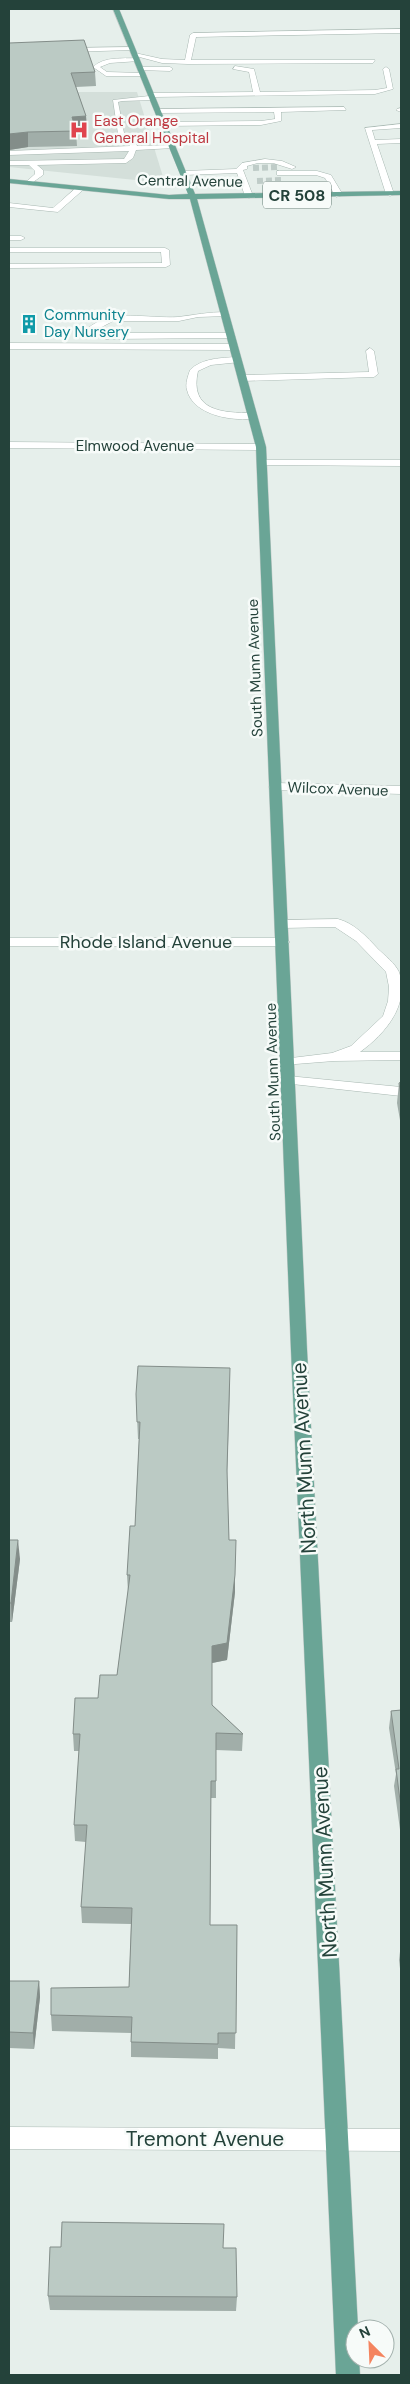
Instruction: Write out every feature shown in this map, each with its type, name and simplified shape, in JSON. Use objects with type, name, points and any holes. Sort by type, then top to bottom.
[{"type":"main road","name":"South Munn Avenue","points":[[116,9],[193,198],[261,446],[299,1350]]},
{"type":"main road","name":"Central Avenue","points":[[9,181],[193,198],[401,193]]},
{"type":"main road","name":"North Munn Avenue","points":[[299,1350],[339,2140],[348,2375]]},
{"type":"street","points":[[188,62],[193,34],[401,31]]},
{"type":"street","points":[[62,51],[134,54],[162,61],[188,62],[373,61]]},
{"type":"street","points":[[134,54],[100,63],[96,67],[106,74],[242,68],[252,70],[257,94]]},
{"type":"street","points":[[9,163],[32,164],[126,160],[132,157],[134,144],[121,134],[115,101],[122,99],[151,96],[385,91],[390,89],[386,69]]},
{"type":"street","points":[[157,111],[344,109]]},
{"type":"street","points":[[163,124],[261,123],[279,120],[277,110]]},
{"type":"street","points":[[390,194],[368,128],[401,126]]},
{"type":"street","points":[[373,142],[401,141]]},
{"type":"street","points":[[9,153],[172,147]]},
{"type":"street","points":[[249,196],[244,175],[246,162],[282,161],[294,170],[300,180],[280,173],[294,170],[328,177],[339,195]]},
{"type":"street","points":[[29,183],[39,175],[39,170],[32,164]]},
{"type":"street","points":[[184,173],[244,175],[253,168]]},
{"type":"street","points":[[9,205],[55,210],[80,189]]},
{"type":"street","points":[[9,238],[21,238]]},
{"type":"street","points":[[9,250],[165,250],[166,265],[9,266]]},
{"type":"street","points":[[225,314],[198,315],[179,319],[112,319],[91,329],[106,336],[232,341]]},
{"type":"street","points":[[9,346],[232,341]]},
{"type":"street","points":[[242,378],[374,374],[370,351]]},
{"type":"street","points":[[238,360],[200,365],[194,370],[190,388],[196,398],[213,410],[236,416],[253,416]]},
{"type":"street","name":"Elmwood Avenue","points":[[9,445],[261,446]]},
{"type":"street","points":[[263,463],[401,463]]},
{"type":"street","name":"Wilcox Avenue","points":[[275,787],[401,790]]},
{"type":"street","points":[[282,924],[338,923],[360,938],[382,957],[392,971],[396,987],[395,1001],[388,1017],[375,1033],[356,1049],[334,1057]]},
{"type":"street","name":"Rhode Island Avenue","points":[[9,942],[283,942]]},
{"type":"street","points":[[288,1062],[334,1057],[401,1056]]},
{"type":"street","points":[[288,1080],[401,1092]]},
{"type":"street","name":"Tremont Avenue","points":[[9,2138],[401,2140]]},
{"type":"shaded area","name":"East Orange General Hospital","points":[[9,92],[137,92],[164,180],[145,181],[9,167]]},
{"type":"building","points":[[84,40],[95,72],[71,73],[86,116],[72,117],[76,131],[9,134],[9,43]]},
{"type":"building","points":[[138,1366],[230,1368],[227,1470],[229,1540],[236,1540],[235,1575],[227,1643],[212,1646],[212,1705],[243,1734],[216,1733],[216,1781],[211,1781],[210,1925],[237,1925],[236,2033],[218,2033],[218,2044],[131,2042],[132,2017],[51,2015],[51,1988],[129,1987],[132,1908],[81,1907],[87,1825],[74,1825],[80,1734],[73,1734],[75,1698],[98,1698],[100,1675],[117,1675],[130,1575],[127,1575],[130,1526],[135,1526],[140,1422],[137,1422],[136,1394]]},
{"type":"building","points":[[9,1540],[18,1540],[11,1603],[9,1603]]},
{"type":"building","points":[[401,1710],[401,1808],[396,1769],[399,1769],[391,1711]]},
{"type":"building","points":[[9,1981],[39,1981],[33,2033],[9,2032]]},
{"type":"building","points":[[62,2222],[224,2224],[223,2248],[236,2248],[237,2297],[48,2296],[50,2247],[61,2247]]},
{"type":"tunnel","points":[[253,168],[278,167]]},
{"type":"tunnel","points":[[257,181],[282,180]]},
{"type":"place","name":"East Orange General Hospital","points":[[79,130]]},
{"type":"place","name":"Community Day Nursery","points":[[29,324]]}]
